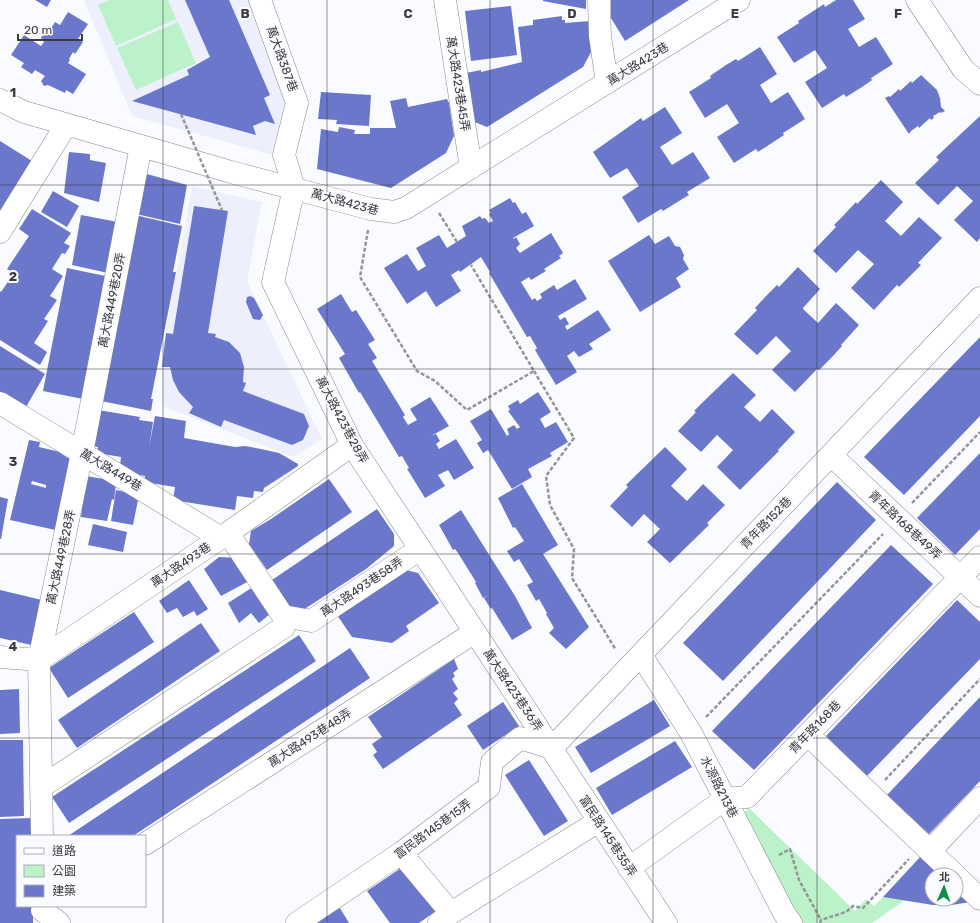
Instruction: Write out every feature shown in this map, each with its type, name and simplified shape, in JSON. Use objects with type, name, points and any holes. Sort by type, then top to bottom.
[{"type":"street","name":"萬大路387巷","points":[[260,0],[297,103],[284,155],[294,188]]},
{"type":"street","name":"萬大路423巷45弄","points":[[445,0],[471,168]]},
{"type":"street","points":[[599,0],[600,36],[607,83]]},
{"type":"street","name":"萬大路423巷","points":[[0,100],[24,112],[66,125],[371,209],[394,212],[406,208],[739,0]]},
{"type":"street","points":[[917,0],[963,68],[980,84]]},
{"type":"street","points":[[0,232],[66,125]]},
{"type":"street","name":"萬大路449巷20弄","points":[[82,453],[141,146]]},
{"type":"street","name":"萬大路423巷28弄","points":[[294,188],[273,282],[352,445],[475,632]]},
{"type":"street","name":"青年路152巷","points":[[552,748],[980,298]]},
{"type":"street","name":"萬大路449巷","points":[[0,403],[82,453],[225,536]]},
{"type":"street","name":"萬大路493巷","points":[[39,660],[225,536],[352,445]]},
{"type":"street","name":"萬大路449巷28弄","points":[[42,835],[39,660],[82,453]]},
{"type":"street","name":"青年路168巷49弄","points":[[831,455],[980,596]]},
{"type":"street","name":"萬大路493巷58弄","points":[[225,536],[283,616],[311,621],[420,549]]},
{"type":"street","name":"青年路168巷","points":[[725,799],[747,797],[980,557]]},
{"type":"street","points":[[42,786],[284,627]]},
{"type":"street","name":"萬大路423巷36弄","points":[[475,632],[552,748]]},
{"type":"street","name":"萬大路493巷48弄","points":[[146,843],[475,632]]},
{"type":"street","points":[[0,656],[39,660]]},
{"type":"street","name":"水源路213巷","points":[[634,661],[690,733],[760,866],[782,920]]},
{"type":"street","points":[[808,735],[946,867]]},
{"type":"street","name":"富民路145巷15弄","points":[[297,923],[401,853],[489,787],[492,762],[520,738],[552,748]]},
{"type":"street","name":"富民路145巷35弄","points":[[552,748],[666,923]]},
{"type":"street","points":[[930,851],[980,798]]},
{"type":"street","points":[[629,868],[725,799]]},
{"type":"street","points":[[401,853],[445,918],[599,821]]},
{"type":"street","points":[[964,884],[980,899]]},
{"type":"street","points":[[42,911],[59,923]]},
{"type":"path","points":[[181,114],[222,210]]},
{"type":"path","points":[[428,194],[457,242]]},
{"type":"path","points":[[371,209],[360,277],[417,371],[435,381],[467,410],[534,371]]},
{"type":"path","points":[[471,265],[574,438],[546,476],[550,505],[574,549],[572,578],[634,661]]},
{"type":"path","points":[[690,733],[980,432]]},
{"type":"path","points":[[871,795],[980,679]]},
{"type":"path","points":[[760,866],[790,849],[799,880],[820,922],[846,912],[853,906],[863,908],[916,851],[930,851]]},
{"type":"shaded area","points":[[84,0],[251,0],[289,104],[273,155],[132,116]]},
{"type":"shaded area","points":[[192,186],[262,202],[247,281],[322,439],[294,457],[162,406],[162,353]]},
{"type":"green space","points":[[109,0],[168,0],[176,19],[116,46],[98,5]]},
{"type":"green space","points":[[178,22],[196,63],[136,90],[117,48]]},
{"type":"green space","points":[[749,808],[855,911],[866,899],[874,906],[883,897],[905,900],[872,923],[803,923],[741,815]]},
{"type":"building","points":[[35,0],[51,0],[47,7]]},
{"type":"building","points":[[185,0],[229,0],[270,95],[264,98],[275,124],[265,121],[253,126],[256,135],[132,101],[189,75],[187,70],[210,57]]},
{"type":"building","points":[[586,0],[586,9],[543,1]]},
{"type":"building","points":[[611,0],[689,0],[625,41],[611,18]]},
{"type":"building","points":[[836,0],[853,0],[865,19],[848,29],[859,47],[876,37],[893,64],[846,97],[844,94],[822,108],[805,82],[827,68],[815,50],[794,63],[777,37],[824,4],[825,7]]},
{"type":"building","points":[[511,6],[517,55],[471,61],[465,11]]},
{"type":"building","points":[[68,12],[88,24],[78,39],[83,42],[75,54],[73,52],[68,63],[86,74],[73,94],[66,90],[65,93],[48,85],[44,86],[41,81],[45,76],[35,70],[32,74],[21,67],[24,63],[11,55],[24,35],[41,46],[44,42],[41,38],[42,36],[47,35],[55,22],[60,25]]},
{"type":"building","points":[[562,16],[562,20],[565,20],[565,23],[590,21],[591,52],[583,67],[487,127],[472,121],[466,73],[481,70],[481,72],[522,62],[518,27],[533,25],[533,20]]},
{"type":"building","points":[[760,47],[777,74],[760,85],[771,103],[788,92],[805,119],[758,152],[756,149],[734,163],[717,137],[739,123],[727,104],[705,118],[689,92],[711,78],[710,76],[726,65],[736,59],[738,61]]},
{"type":"building","points":[[921,75],[937,90],[941,107],[945,111],[933,116],[934,118],[931,120],[930,118],[919,128],[918,126],[909,134],[885,98],[890,97],[899,89],[900,91],[911,81],[912,83]]},
{"type":"building","points":[[321,92],[371,95],[369,126],[336,124],[337,120],[318,119]]},
{"type":"building","points":[[406,98],[408,107],[447,99],[449,103],[454,136],[446,153],[391,188],[317,169],[321,129],[338,132],[339,127],[355,130],[354,134],[370,134],[370,128],[396,128],[390,101]]},
{"type":"building","points":[[665,107],[682,133],[660,147],[672,165],[693,152],[710,178],[687,192],[689,195],[663,211],[661,209],[638,223],[622,197],[639,186],[627,168],[610,178],[593,152],[641,118],[643,121]]},
{"type":"building","points":[[980,116],[980,238],[977,242],[954,220],[973,201],[957,186],[938,205],[915,183],[939,160],[936,157]]},
{"type":"building","points":[[0,141],[40,166],[0,228]]},
{"type":"building","points":[[69,152],[90,154],[90,160],[106,163],[99,202],[64,193]]},
{"type":"building","points":[[143,173],[187,185],[180,224],[136,214]]},
{"type":"building","points":[[881,180],[903,202],[885,221],[901,236],[919,217],[942,238],[918,263],[921,265],[899,287],[897,285],[874,310],[851,288],[874,264],[858,250],[836,273],[813,251],[836,227],[834,225],[856,202],[857,204]]},
{"type":"building","points":[[53,191],[79,206],[67,227],[41,212]]},
{"type":"building","points":[[510,198],[513,203],[515,202],[522,214],[526,212],[534,226],[513,238],[514,239],[516,237],[520,244],[516,248],[520,253],[551,233],[563,253],[559,256],[561,258],[544,269],[546,271],[531,280],[529,277],[521,282],[532,300],[535,298],[537,301],[542,298],[540,294],[554,285],[557,290],[575,279],[587,299],[558,316],[560,320],[565,317],[569,324],[565,326],[567,330],[598,310],[611,330],[589,344],[593,349],[579,357],[574,351],[567,356],[577,372],[556,385],[535,350],[537,348],[530,336],[527,337],[481,257],[460,272],[459,270],[451,275],[461,291],[436,307],[426,291],[407,304],[384,268],[407,254],[418,271],[426,266],[416,248],[439,235],[447,248],[466,236],[462,226],[480,216],[482,219],[485,218],[489,223],[493,221],[489,214],[491,213],[489,210]]},
{"type":"building","points":[[194,206],[228,211],[208,333],[216,334],[215,337],[229,342],[240,353],[244,367],[243,382],[246,383],[243,391],[304,414],[309,426],[303,440],[292,445],[224,420],[221,427],[189,413],[193,407],[179,392],[173,380],[170,367],[162,367],[166,333],[173,334]]},
{"type":"building","points":[[32,209],[71,233],[64,243],[70,246],[65,254],[62,253],[52,269],[63,276],[50,296],[57,300],[44,319],[48,321],[34,343],[47,352],[40,365],[0,340],[0,291],[1,292],[14,273],[7,269],[29,236],[19,229]]},
{"type":"building","points":[[81,215],[118,222],[108,273],[72,265]]},
{"type":"building","points":[[135,215],[182,226],[173,272],[176,272],[151,399],[153,399],[151,411],[101,401]]},
{"type":"building","points":[[649,235],[655,244],[669,236],[675,246],[680,247],[684,255],[683,259],[689,269],[676,278],[681,287],[640,312],[608,261]]},
{"type":"building","points":[[798,267],[820,289],[803,309],[818,323],[836,303],[859,325],[833,356],[819,370],[817,369],[795,392],[772,370],[791,351],[776,336],[757,355],[734,334],[757,310],[755,308],[768,294],[777,285],[779,287]]},
{"type":"building","points":[[67,268],[110,277],[88,400],[43,391]]},
{"type":"building","points":[[341,294],[352,312],[356,310],[375,340],[368,344],[377,358],[372,361],[405,415],[403,417],[408,425],[417,420],[410,409],[430,397],[449,426],[431,436],[436,434],[440,441],[436,444],[439,449],[456,439],[474,468],[454,480],[448,470],[438,475],[445,486],[425,498],[407,469],[409,468],[402,456],[399,457],[339,358],[345,354],[317,309]]},
{"type":"building","points":[[250,296],[254,298],[263,315],[260,320],[253,319],[246,302],[247,297]]},
{"type":"building","points":[[980,337],[980,416],[904,495],[864,457]]},
{"type":"building","points":[[0,346],[45,374],[22,414],[0,400]]},
{"type":"building","points":[[733,373],[756,395],[744,407],[760,422],[772,409],[795,432],[778,450],[779,451],[740,490],[717,467],[733,450],[717,435],[701,452],[678,431],[696,412],[694,411]]},
{"type":"building","points":[[538,392],[551,412],[540,419],[545,428],[556,422],[568,442],[550,453],[552,456],[528,469],[532,477],[512,489],[488,450],[483,453],[477,443],[482,440],[470,421],[491,409],[507,436],[509,434],[507,429],[514,425],[517,429],[520,427],[508,411],[510,410],[508,406],[518,400],[520,404]]},
{"type":"building","points":[[98,410],[140,417],[139,420],[153,422],[149,447],[155,416],[186,421],[184,438],[235,447],[245,446],[279,453],[298,464],[298,466],[264,488],[263,492],[254,491],[253,498],[237,496],[235,510],[173,500],[175,487],[144,482],[145,476],[126,473],[127,467],[120,466],[121,457],[97,453],[98,447],[93,446]]},
{"type":"building","points":[[29,440],[40,442],[39,447],[64,453],[63,455],[76,458],[60,531],[10,520]],"holes":[[[32,481],[46,485],[46,488],[31,484]]]},
{"type":"building","points":[[665,447],[687,469],[671,486],[687,501],[703,484],[725,505],[707,523],[709,525],[670,563],[647,542],[660,529],[644,514],[632,527],[610,506],[628,487],[626,485]]},
{"type":"building","points":[[980,453],[980,529],[955,555],[917,518]]},
{"type":"building","points":[[86,476],[115,481],[114,500],[112,499],[107,521],[81,517]]},
{"type":"building","points":[[329,479],[352,512],[267,570],[249,544],[251,531]]},
{"type":"building","points":[[837,482],[876,520],[723,681],[683,643]]},
{"type":"building","points":[[522,484],[558,545],[543,554],[589,627],[566,649],[549,633],[554,628],[539,599],[536,601],[527,585],[533,582],[519,559],[514,562],[507,551],[524,541],[515,527],[513,528],[498,498]]},
{"type":"building","points":[[116,490],[139,495],[133,525],[111,521]]},
{"type":"building","points":[[0,497],[8,499],[1,539],[0,539]]},
{"type":"building","points":[[377,509],[394,534],[394,546],[366,569],[303,610],[288,607],[272,580]]},
{"type":"building","points":[[461,510],[515,596],[532,628],[512,640],[484,598],[488,595],[483,598],[475,583],[476,582],[458,553],[455,549],[453,550],[439,525]]},
{"type":"building","points":[[93,524],[127,532],[123,552],[88,545]]},
{"type":"building","points":[[891,545],[933,584],[754,770],[712,731]]},
{"type":"building","points":[[219,557],[239,558],[251,580],[221,596],[204,569]]},
{"type":"building","points":[[406,570],[418,573],[439,603],[406,626],[409,631],[392,643],[352,637],[337,615]]},
{"type":"building","points":[[189,580],[208,609],[197,616],[194,611],[183,617],[177,608],[167,613],[159,601]]},
{"type":"building","points":[[253,587],[270,614],[259,623],[251,613],[239,623],[228,603]]},
{"type":"building","points":[[0,590],[46,601],[36,646],[0,638]]},
{"type":"building","points":[[957,600],[980,622],[980,659],[867,776],[826,736]]},
{"type":"building","points":[[134,612],[154,642],[68,698],[49,668]]},
{"type":"building","points":[[201,623],[220,651],[77,748],[58,720]]},
{"type":"building","points":[[299,635],[316,661],[69,823],[52,797]]},
{"type":"building","points":[[350,648],[370,678],[135,835],[70,835]]},
{"type":"building","points":[[454,659],[458,669],[453,673],[455,676],[452,679],[458,689],[453,693],[458,699],[454,703],[462,715],[383,769],[373,755],[377,752],[372,744],[382,737],[368,717]]},
{"type":"building","points":[[19,689],[20,733],[0,734],[0,690]]},
{"type":"building","points":[[980,697],[980,781],[929,834],[887,795]]},
{"type":"building","points":[[654,700],[670,726],[591,773],[575,747]]},
{"type":"building","points":[[503,702],[519,726],[483,750],[467,726]]},
{"type":"building","points":[[0,740],[23,740],[24,816],[0,817]]},
{"type":"building","points":[[675,741],[692,767],[612,815],[596,788]]},
{"type":"building","points":[[529,760],[568,821],[544,836],[505,775]]},
{"type":"building","points":[[31,818],[32,835],[16,835],[16,907],[33,907],[33,923],[0,923],[0,819]]},
{"type":"building","points":[[922,855],[934,867],[924,867],[924,904],[883,897]]},
{"type":"building","points":[[404,866],[436,911],[419,923],[390,923],[367,891]]},
{"type":"building","points":[[964,896],[970,902],[964,903]]},
{"type":"building","points":[[340,908],[349,923],[315,923]]}]
